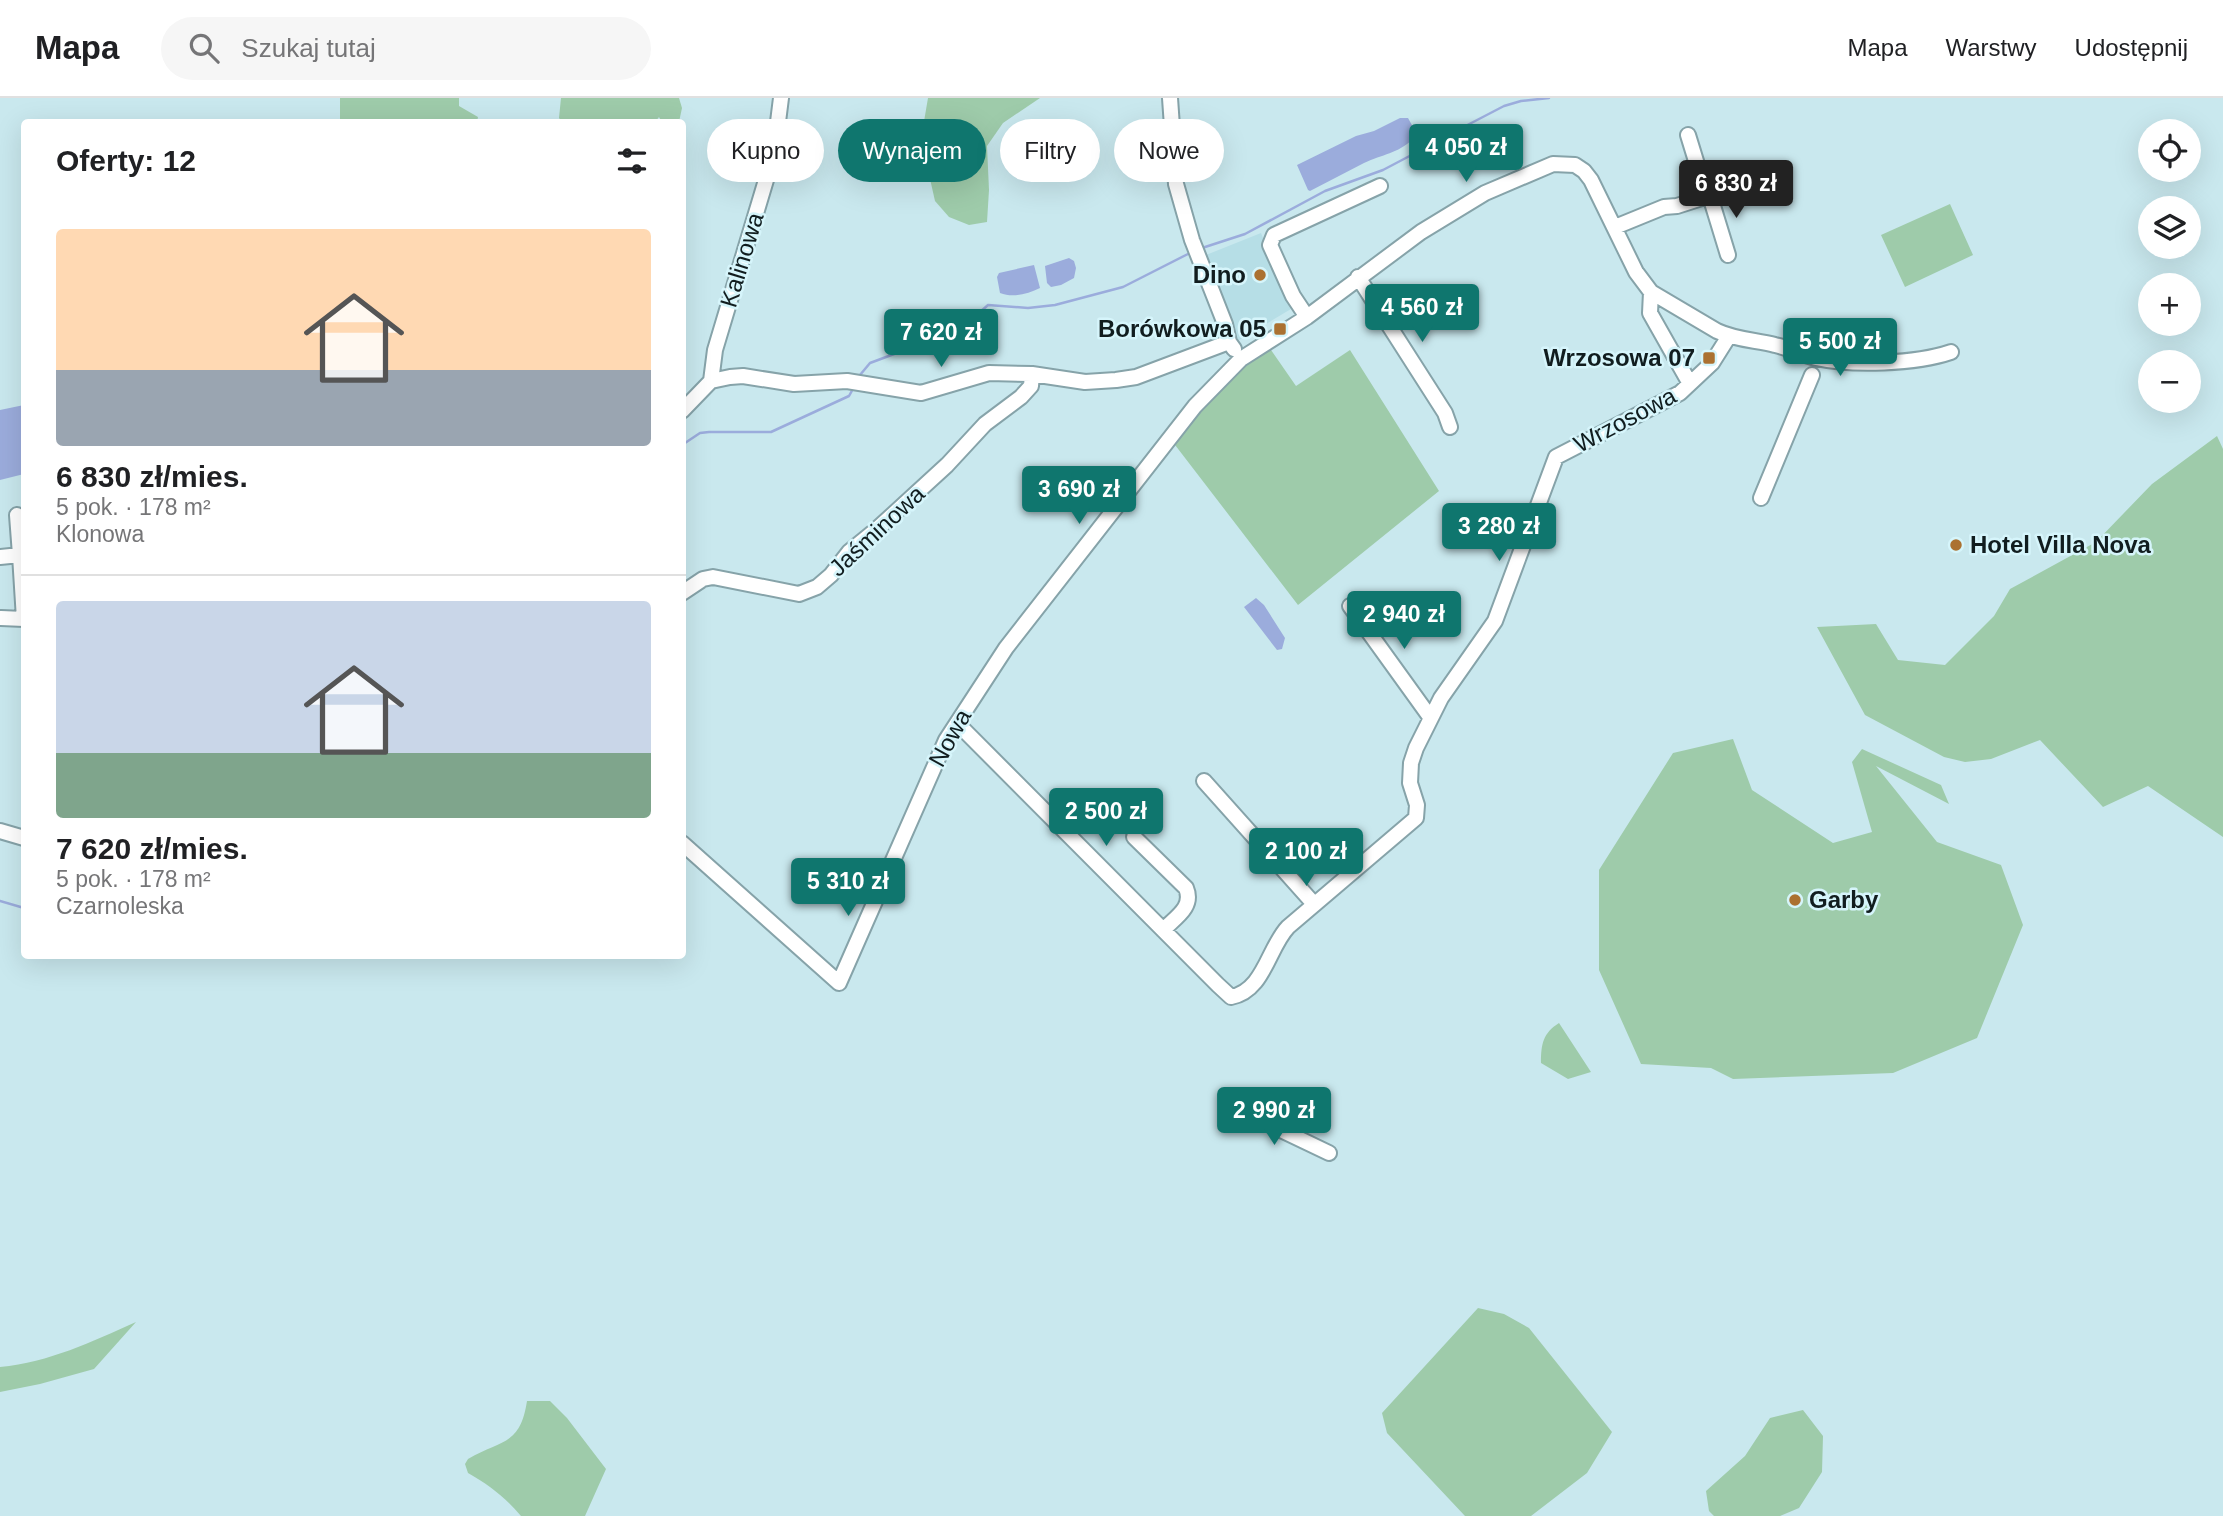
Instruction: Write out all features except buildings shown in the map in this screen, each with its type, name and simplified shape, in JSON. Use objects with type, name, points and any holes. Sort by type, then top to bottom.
[{"type":"street","name":"Kalinowa","points":[[711,381],[715,349],[775,146],[781,98]]},
{"type":"street","points":[[1170,98],[1176,184],[1192,240],[1225,324],[1229,342],[1241,359]]},
{"type":"street","points":[[1688,135],[1728,255]]},
{"type":"street","name":"Nowa","points":[[686,847],[839,983],[936,761],[1006,648],[1176,428],[1241,359],[1307,317],[1421,232],[1485,193],[1553,164],[1575,165],[1591,180],[1636,272],[1651,292]]},
{"type":"street","points":[[1615,227],[1664,207],[1677,206],[1770,176]]},
{"type":"street","points":[[1307,317],[1293,296],[1270,245],[1274,235],[1380,186]]},
{"type":"street","points":[[1358,277],[1445,412],[1450,427]]},
{"type":"street","points":[[1651,292],[1700,323],[1729,336],[1776,345],[1819,359],[1895,362],[1951,352]]},
{"type":"street","name":"Wrzosowa","points":[[1651,292],[1650,313],[1689,382]]},
{"type":"street","name":"Wrzosowa","points":[[958,724],[1231,997],[1236,996],[1260,975],[1280,935],[1416,818],[1417,805],[1409,783],[1411,763],[1430,717],[1454,678],[1496,621],[1556,457],[1679,393],[1712,363],[1729,336]]},
{"type":"street","points":[[686,407],[711,381],[743,376],[794,384],[847,381],[921,393],[989,373],[1032,374],[1086,382],[1116,380],[1136,377],[1229,342]]},
{"type":"street","name":"Jaśminowa","points":[[686,590],[703,579],[713,577],[799,594],[817,587],[831,575],[849,552],[947,465],[985,424],[1021,397],[1031,386],[1032,374]]},
{"type":"street","points":[[1761,498],[1812,375]]},
{"type":"street","points":[[17,515],[21,571]]},
{"type":"street","points":[[0,557],[20,555]]},
{"type":"street","points":[[1350,606],[1430,717]]},
{"type":"street","points":[[1,618],[21,619]]},
{"type":"street","points":[[1204,781],[1314,904]]},
{"type":"street","points":[[0,831],[21,837]]},
{"type":"street","points":[[1133,838],[1186,888],[1190,897],[1188,904],[1163,930]]},
{"type":"street","points":[[1237,1109],[1329,1153]]},
{"type":"shaded area","points":[[1261,233],[1291,309],[1236,342],[1232,320],[1206,255]]},
{"type":"green space","points":[[340,98],[459,98],[459,106],[478,117],[478,119],[340,119]]},
{"type":"green space","points":[[561,98],[679,98],[682,108],[680,119],[559,118]]},
{"type":"green space","points":[[928,98],[1040,98],[1009,119],[1000,119],[1000,127],[987,146],[987,222],[969,225],[949,217],[935,201],[931,182],[986,182],[986,119],[924,119]]},
{"type":"green space","points":[[1950,204],[1973,255],[1905,287],[1881,235]]},
{"type":"green space","points":[[1269,347],[1296,386],[1350,350],[1439,491],[1298,605],[1172,441],[1242,364]]},
{"type":"green space","points":[[2217,436],[2223,449],[2223,837],[2148,786],[2103,807],[2040,740],[1991,759],[1965,762],[1944,757],[1865,715],[1817,627],[1876,624],[1898,660],[1945,665],[1994,616],[2010,589],[2096,542],[2152,484]]},
{"type":"green space","points":[[1733,739],[1752,790],[1833,843],[1872,832],[1852,762],[1862,749],[1941,785],[1949,804],[1876,766],[1937,842],[2001,865],[2023,925],[1977,1038],[1893,1073],[1733,1079],[1711,1068],[1641,1064],[1599,970],[1599,870],[1673,753]]},
{"type":"green space","points":[[1559,1023],[1591,1072],[1568,1079],[1541,1063],[1544,1040],[1549,1031]]},
{"type":"green space","points":[[1478,1308],[1504,1314],[1529,1328],[1612,1432],[1587,1473],[1531,1516],[1465,1516],[1387,1433],[1382,1413]]},
{"type":"green space","points":[[136,1322],[94,1369],[0,1392],[0,1367],[53,1356]]},
{"type":"green space","points":[[527,1401],[550,1401],[567,1418],[606,1469],[585,1516],[521,1516],[496,1492],[468,1473],[465,1464],[468,1459],[500,1444],[514,1434],[524,1416]]},
{"type":"green space","points":[[1803,1410],[1823,1436],[1822,1472],[1799,1508],[1780,1516],[1714,1516],[1709,1511],[1706,1491],[1745,1456],[1770,1418]]},
{"type":"water","points":[[1400,118],[1408,118],[1413,127],[1413,139],[1407,144],[1308,190],[1297,165]]},
{"type":"water","points":[[1069,258],[1074,261],[1076,268],[1074,278],[1051,287],[1047,283],[1045,266]]},
{"type":"water","points":[[1034,265],[1040,288],[1020,295],[1000,293],[997,277],[999,273]]},
{"type":"water","points":[[21,406],[21,475],[0,480],[0,410]]},
{"type":"water","points":[[1256,598],[1264,605],[1285,638],[1282,649],[1277,650],[1244,607]]},
{"type":"waterway","points":[[1454,132],[1504,106],[1549,98]]},
{"type":"waterway","points":[[1202,248],[1245,234],[1325,191],[1383,170],[1440,140]]},
{"type":"waterway","points":[[860,375],[870,363],[961,329],[988,305],[1028,308],[1055,305],[1123,287],[1188,254]]},
{"type":"waterway","points":[[686,442],[700,433],[771,432],[849,396],[854,387]]},
{"type":"waterway","points":[[0,901],[21,907]]},
{"type":"place","name":"Dino","points":[[1260,275]]},
{"type":"place","name":"Borówkowa 05","points":[[1280,329]]},
{"type":"place","name":"Wrzosowa 07","points":[[1709,358]]},
{"type":"place","name":"Hotel Villa Nova","points":[[1956,545]]},
{"type":"place","name":"Garby","points":[[1795,900]]}]
